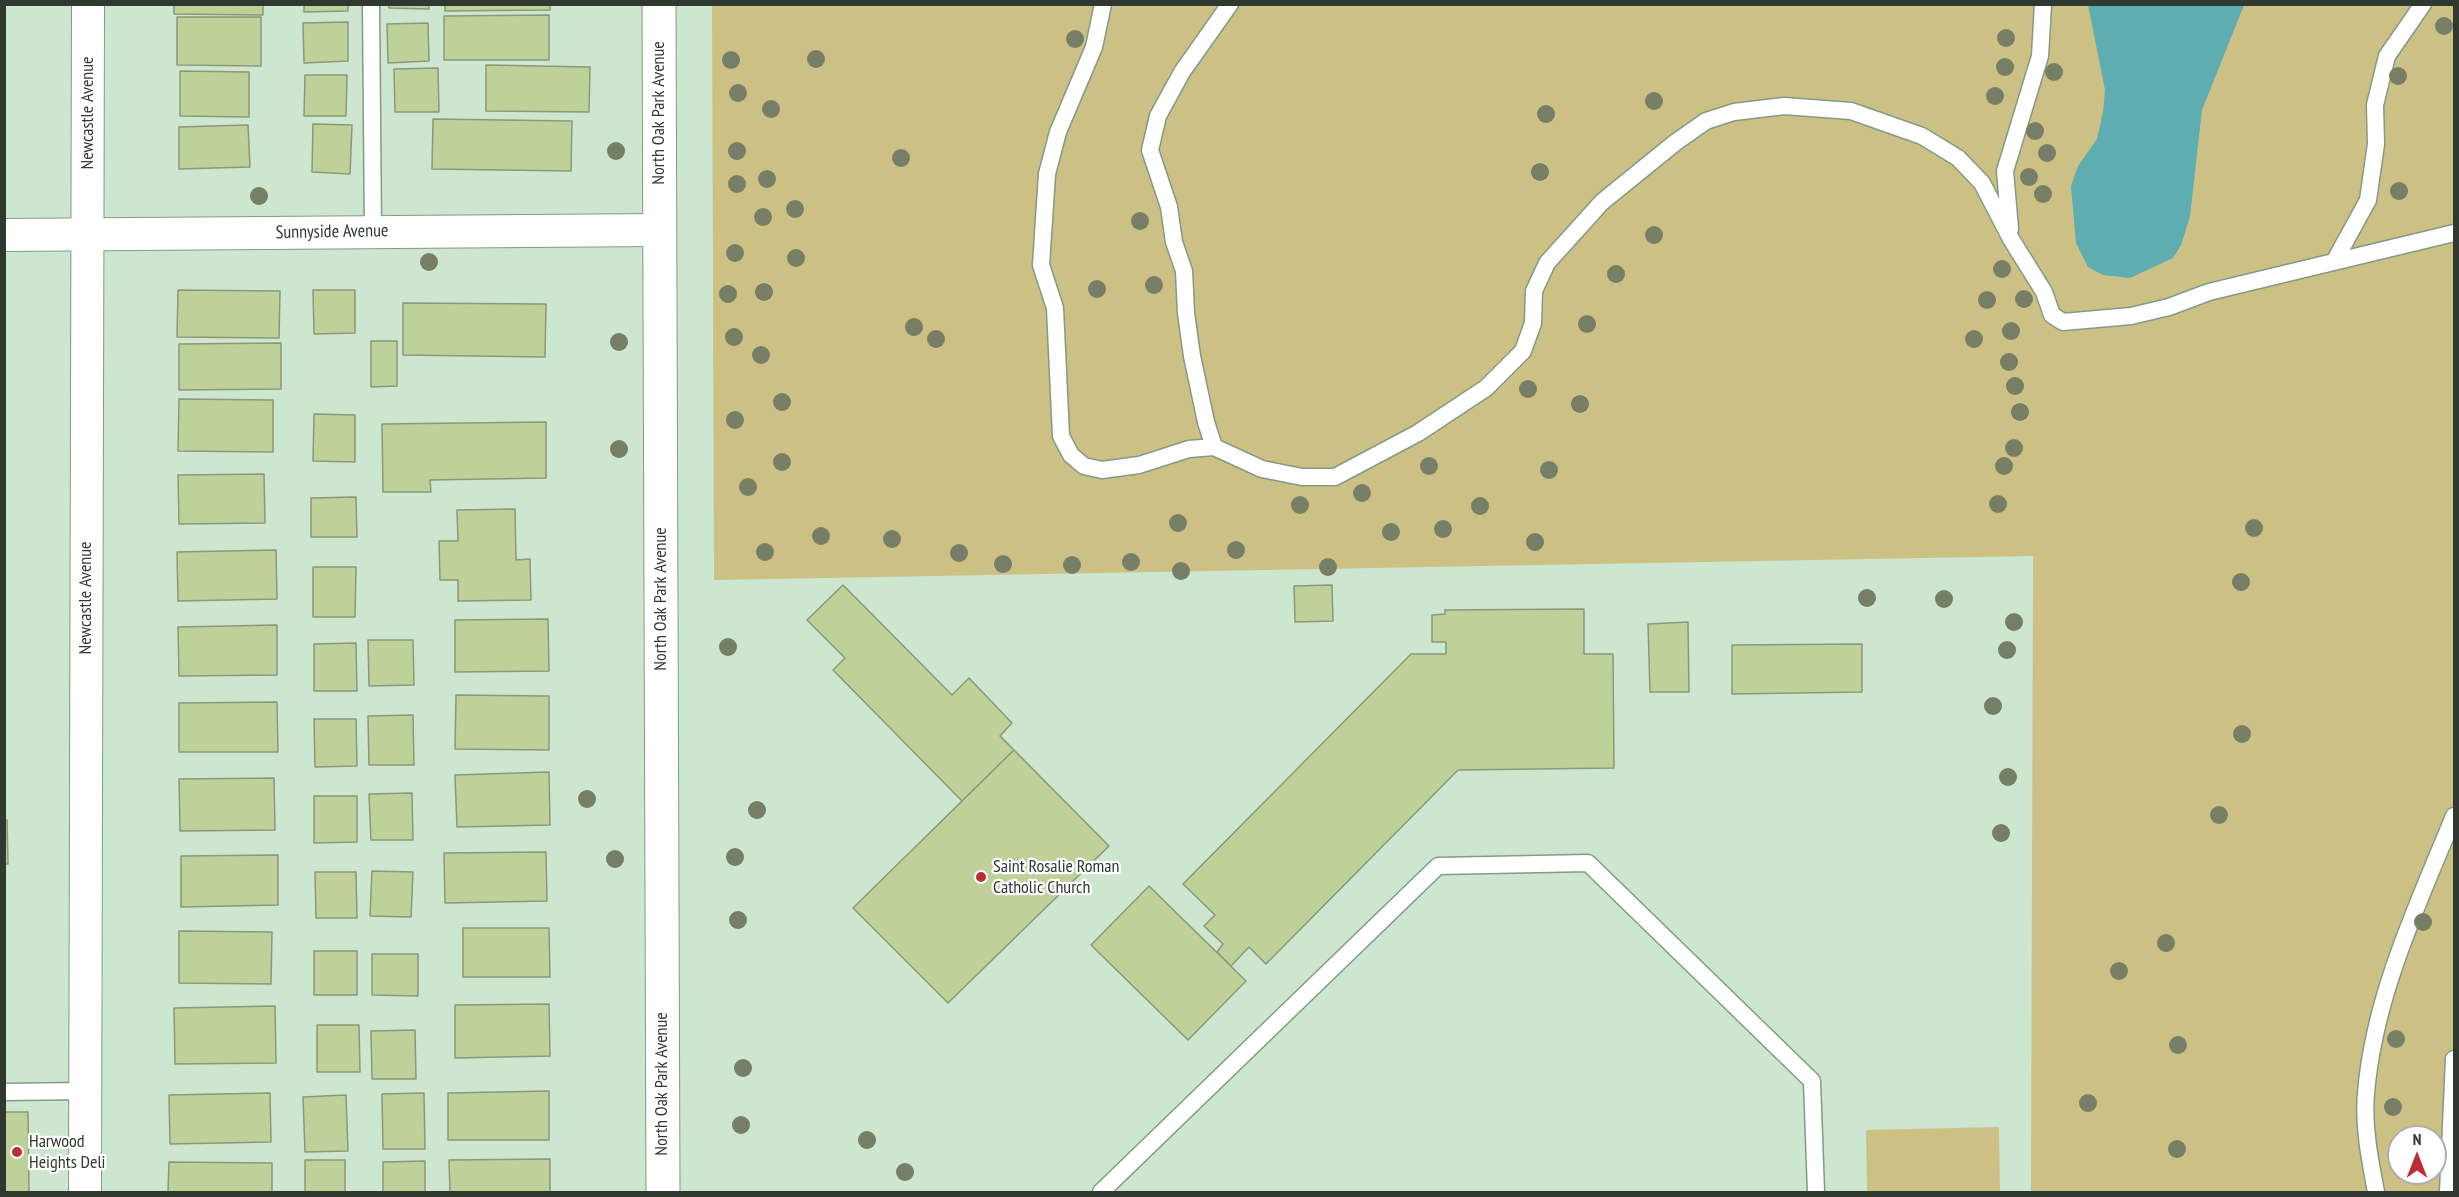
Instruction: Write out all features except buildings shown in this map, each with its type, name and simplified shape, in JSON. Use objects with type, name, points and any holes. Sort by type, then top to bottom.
[{"type":"street","name":"Newcastle Avenue","points":[[85,1192],[88,4]]},
{"type":"street","name":"North Oak Park Avenue","points":[[659,4],[663,1192]]},
{"type":"street","name":"Sunnyside Avenue","points":[[4,235],[659,230]]},
{"type":"lane","points":[[371,4],[373,232]]},
{"type":"lane","points":[[1103,4],[1094,47],[1058,132],[1047,174],[1041,265],[1055,308],[1061,436],[1071,455],[1084,465],[1102,470],[1139,465],[1189,449],[1214,447],[1262,469],[1302,477],[1335,477],[1418,433],[1486,388],[1523,351],[1533,323],[1534,291],[1547,264],[1602,202],[1706,121],[1734,112],[1784,106],[1851,111],[1922,136],[1958,158],[1982,183],[2011,239],[2044,292],[2052,315],[2063,322],[2124,317],[2169,307],[2209,291],[2454,233]]},
{"type":"lane","points":[[1214,447],[1206,422],[1192,356],[1186,313],[1184,271],[1174,242],[1169,207],[1150,150],[1158,116],[1177,81],[1230,4]]},
{"type":"lane","points":[[2011,239],[2005,171],[2040,56],[2043,4]]},
{"type":"lane","points":[[2334,262],[2368,200],[2376,144],[2375,105],[2387,56],[2423,4]]},
{"type":"lane","points":[[2376,1192],[2369,1153],[2366,1095],[2372,1055],[2389,981],[2454,816]]},
{"type":"lane","points":[[1101,1192],[1438,866],[1588,863],[1812,1081],[1816,1192]]},
{"type":"lane","points":[[2448,1192],[2454,1059]]},
{"type":"lane","points":[[4,1092],[85,1091]]},
{"type":"shaded area","points":[[712,5],[2454,5],[2454,1192],[2031,1192],[2033,556],[714,580]]},
{"type":"shaded area","points":[[1999,1127],[2000,1192],[1867,1192],[1866,1130]]},
{"type":"water","points":[[2088,5],[2244,5],[2202,110],[2190,216],[2181,245],[2173,258],[2130,278],[2103,275],[2088,267],[2076,243],[2071,186],[2078,166],[2097,139],[2105,90]]},
{"type":"place","name":"Saint Rosalie Roman Catholic Church","points":[[981,877]]},
{"type":"place","name":"Harwood Heights Deli","points":[[17,1152]]}]
